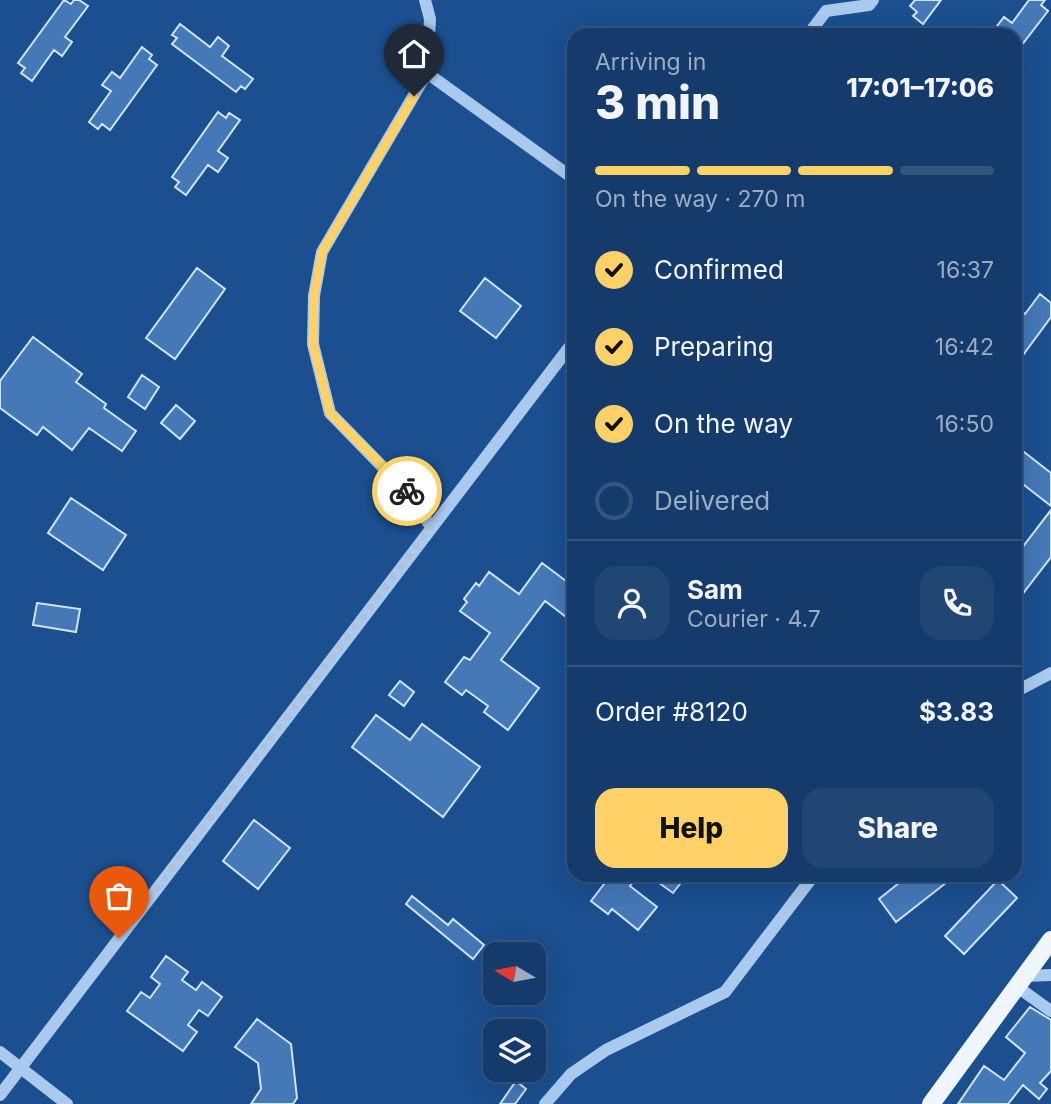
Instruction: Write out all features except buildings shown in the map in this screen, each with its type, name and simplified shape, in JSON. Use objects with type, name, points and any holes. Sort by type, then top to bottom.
[{"type":"main road","points":[[931,1104],[1051,940]]},
{"type":"street","points":[[425,0],[430,19],[427,73],[322,252],[314,296],[313,344],[330,413],[410,495],[431,527]]},
{"type":"street","points":[[813,28],[826,11],[869,5],[873,0]]},
{"type":"street","points":[[427,73],[567,174]]},
{"type":"street","points":[[0,1095],[567,350]]},
{"type":"street","points":[[1022,688],[1051,673]]},
{"type":"street","points":[[545,1104],[571,1074],[606,1050],[725,992],[809,882]]},
{"type":"street","points":[[1020,981],[1051,975]]},
{"type":"street","points":[[1020,981],[1051,1011]]},
{"type":"street","points":[[0,1052],[67,1104]]},
{"type":"way so far","points":[[119,938],[431,527],[407,491]]},
{"type":"route","points":[[407,491],[330,413],[313,344],[314,296],[322,252],[414,96]]}]
